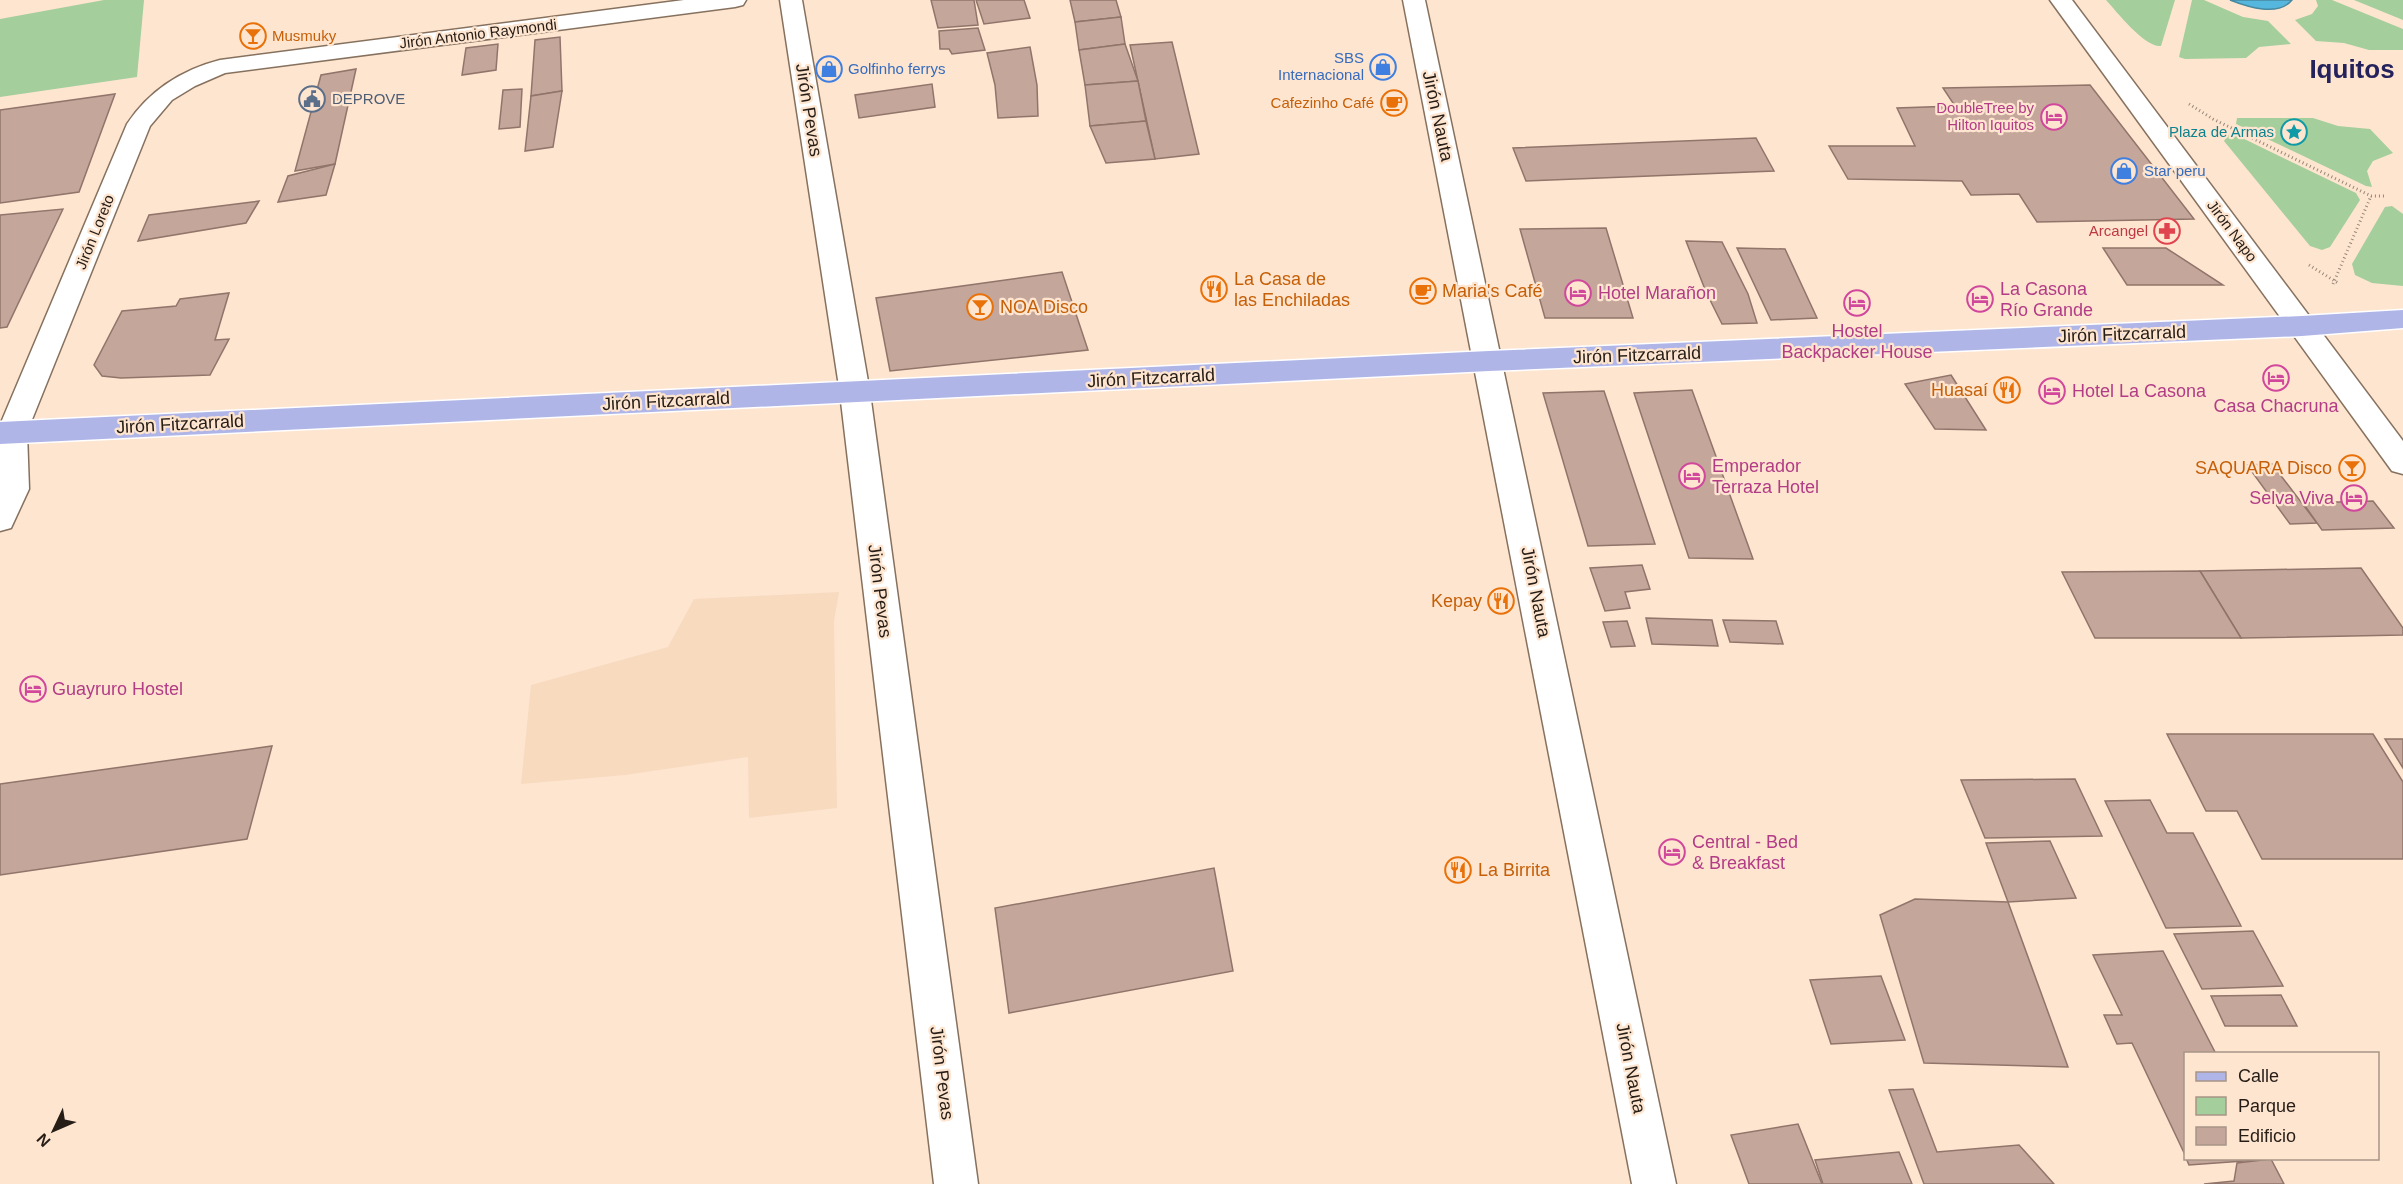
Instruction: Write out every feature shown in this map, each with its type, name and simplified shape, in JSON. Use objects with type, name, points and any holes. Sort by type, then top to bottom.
[{"type":"main road","name":"Jirón Fitzcarrald","points":[[4,436],[1489,361],[2302,326],[2403,319]]},
{"type":"street","name":"Jirón Antonio Raymondi","points":[[220,67],[735,0]]},
{"type":"street","name":"Jirón Pevas","points":[[791,0],[855,393],[956,1184]]},
{"type":"street","name":"Jirón Nauta","points":[[1414,0],[1654,1184]]},
{"type":"street","name":"Jirón Napo","points":[[2061,0],[2403,463]]},
{"type":"street","name":"Jirón Loreto","points":[[0,519],[13,489],[4,436],[139,124],[164,95],[187,81],[220,67]]},
{"type":"path","points":[[2186,102],[2213,119],[2371,196],[2385,196]]},
{"type":"path","points":[[2329,291],[2371,196]]},
{"type":"shaded area","points":[[839,592],[834,621],[837,808],[749,818],[748,757],[625,775],[521,784],[531,685],[668,647],[694,599]]},
{"type":"green space","points":[[104,0],[144,0],[137,77],[0,97],[0,19]]},
{"type":"green space","points":[[2106,0],[2175,0],[2161,46],[2154,45],[2139,35]]},
{"type":"green space","points":[[2192,0],[2204,0],[2243,17],[2268,21],[2291,44],[2259,47],[2246,58],[2185,59],[2179,57]]},
{"type":"green space","points":[[2316,0],[2332,0],[2403,29],[2403,50],[2369,50],[2344,43],[2316,41],[2295,20],[2312,14],[2318,6]]},
{"type":"green space","points":[[2354,0],[2403,0],[2403,20]]},
{"type":"green space","points":[[2237,118],[2313,118],[2338,126],[2370,129],[2393,153],[2373,161],[2367,171],[2372,187],[2366,186],[2236,124]]},
{"type":"green space","points":[[2228,135],[2236,135],[2356,193],[2360,200],[2330,247],[2322,250],[2310,246],[2224,141]]},
{"type":"green space","points":[[2392,206],[2403,214],[2403,286],[2372,283],[2355,275],[2352,264],[2385,207]]},
{"type":"water","points":[[2230,0],[2292,0],[2279,8],[2262,9]]},
{"type":"building","points":[[931,0],[974,0],[978,25],[938,28]]},
{"type":"building","points":[[976,0],[1024,0],[1030,18],[984,24]]},
{"type":"building","points":[[1070,0],[1116,0],[1121,17],[1075,22]]},
{"type":"building","points":[[1121,17],[1125,44],[1079,50],[1075,22]]},
{"type":"building","points":[[978,28],[985,50],[952,54],[949,49],[940,49],[939,31]]},
{"type":"building","points":[[560,37],[562,91],[531,96],[535,40]]},
{"type":"building","points":[[1172,42],[1199,154],[1155,159],[1130,45]]},
{"type":"building","points":[[498,44],[496,70],[462,75],[466,48]]},
{"type":"building","points":[[1125,44],[1138,81],[1085,85],[1079,50]]},
{"type":"building","points":[[1030,47],[1037,85],[1038,116],[998,118],[995,85],[987,53]]},
{"type":"building","points":[[356,69],[335,164],[295,171],[321,75]]},
{"type":"building","points":[[1138,81],[1146,121],[1090,126],[1085,85]]},
{"type":"building","points":[[932,84],[935,107],[859,118],[855,95]]},
{"type":"building","points":[[2090,85],[2194,219],[2037,222],[2019,194],[1971,195],[1962,181],[1848,179],[1829,146],[1915,146],[1897,108],[1955,106],[1943,88]]},
{"type":"building","points":[[522,89],[520,127],[499,129],[503,90]]},
{"type":"building","points":[[562,91],[553,147],[525,151],[531,96]]},
{"type":"building","points":[[115,94],[79,192],[0,203],[0,110]]},
{"type":"building","points":[[1146,121],[1155,159],[1106,163],[1090,126]]},
{"type":"building","points":[[1756,138],[1774,171],[1526,181],[1513,148]]},
{"type":"building","points":[[335,164],[326,195],[278,202],[288,176]]},
{"type":"building","points":[[259,201],[246,223],[138,241],[149,215]]},
{"type":"building","points":[[63,209],[7,327],[0,328],[0,215]]},
{"type":"building","points":[[1606,228],[1633,318],[1545,318],[1520,229]]},
{"type":"building","points":[[1686,241],[1722,242],[1748,294],[1757,323],[1722,324],[1706,292]]},
{"type":"building","points":[[1737,248],[1785,249],[1817,318],[1771,320]]},
{"type":"building","points":[[2103,248],[2166,248],[2223,285],[2127,285]]},
{"type":"building","points":[[1062,272],[1088,350],[890,371],[876,298]]},
{"type":"building","points":[[229,293],[215,340],[229,339],[210,375],[121,378],[102,376],[94,365],[122,311],[176,306],[180,299]]},
{"type":"building","points":[[1951,375],[1986,430],[1935,429],[1905,384]]},
{"type":"building","name":"Emperador Terraza Hotel","points":[[1692,390],[1753,559],[1689,558],[1634,393]]},
{"type":"building","points":[[1604,391],[1655,544],[1588,546],[1543,393]]},
{"type":"building","points":[[2272,464],[2317,523],[2290,524],[2247,465]]},
{"type":"building","points":[[2373,501],[2394,528],[2322,530],[2303,503]]},
{"type":"building","points":[[1642,565],[1650,589],[1625,592],[1630,608],[1605,611],[1590,568]]},
{"type":"building","points":[[2361,568],[2403,628],[2403,635],[2241,638],[2200,571]]},
{"type":"building","points":[[2200,571],[2241,638],[2095,638],[2062,572]]},
{"type":"building","points":[[1646,618],[1712,620],[1718,646],[1652,644]]},
{"type":"building","points":[[1723,620],[1776,621],[1783,644],[1730,642]]},
{"type":"building","points":[[1627,621],[1635,646],[1611,647],[1603,622]]},
{"type":"building","points":[[2167,734],[2373,734],[2403,782],[2403,859],[2262,859],[2237,811],[2206,811]]},
{"type":"building","points":[[2385,739],[2403,739],[2403,768]]},
{"type":"building","points":[[272,746],[247,839],[0,875],[0,784]]},
{"type":"building","points":[[2075,779],[2102,836],[1985,838],[1961,780]]},
{"type":"building","points":[[2150,800],[2167,833],[2193,833],[2241,926],[2166,928],[2105,801]]},
{"type":"building","points":[[2050,841],[2076,898],[2008,902],[1986,843]]},
{"type":"building","points":[[1214,868],[1233,971],[1009,1013],[995,908]]},
{"type":"building","points":[[1915,899],[2008,902],[2068,1067],[1924,1063],[1880,915]]},
{"type":"building","points":[[2253,931],[2283,986],[2202,989],[2174,934]]},
{"type":"building","points":[[2163,951],[2215,1052],[2184,1052],[2184,1153],[2132,1043],[2117,1044],[2104,1015],[2122,1015],[2093,955]]},
{"type":"building","points":[[1881,976],[1905,1040],[1831,1044],[1810,980]]},
{"type":"building","points":[[2281,995],[2297,1026],[2225,1026],[2211,996]]},
{"type":"building","points":[[1913,1089],[1937,1152],[2019,1145],[2054,1184],[1924,1184],[1889,1090]]},
{"type":"building","points":[[1798,1124],[1822,1184],[1749,1184],[1731,1135]]},
{"type":"building","points":[[1899,1152],[1912,1184],[1823,1184],[1815,1160]]},
{"type":"building","points":[[2187,1160],[2257,1160],[2189,1165]]},
{"type":"building","points":[[2272,1160],[2284,1184],[2204,1184],[2234,1181],[2237,1163]]},
{"type":"place","name":"Musmuky","points":[[253,36]]},
{"type":"place","name":"SBS Internacional","points":[[1383,67]]},
{"type":"place","name":"Golfinho ferrys","points":[[829,69]]},
{"type":"place","name":"DEPROVE","points":[[312,99]]},
{"type":"place","name":"Cafezinho Café","points":[[1394,103]]},
{"type":"place","name":"DoubleTree by Hilton Iquitos","points":[[2054,117]]},
{"type":"place","name":"Plaza de Armas","points":[[2294,132]]},
{"type":"place","name":"Star peru","points":[[2124,171]]},
{"type":"place","name":"Arcangel","points":[[2167,231]]},
{"type":"place","name":"La Casa de las Enchiladas","points":[[1214,289]]},
{"type":"place","name":"Maria's Café","points":[[1423,291]]},
{"type":"place","name":"Hotel Marañon","points":[[1578,293]]},
{"type":"place","name":"La Casona Río Grande","points":[[1980,299]]},
{"type":"place","name":"Hostel Backpacker House","points":[[1857,303]]},
{"type":"place","name":"NOA Disco","points":[[980,307]]},
{"type":"place","name":"Casa Chacruna","points":[[2276,378]]},
{"type":"place","name":"Huasaí","points":[[2007,390]]},
{"type":"place","name":"Hotel La Casona","points":[[2052,391]]},
{"type":"place","name":"SAQUARA Disco","points":[[2352,468]]},
{"type":"place","name":"Emperador Terraza Hotel","points":[[1692,476]]},
{"type":"place","name":"Selva Viva","points":[[2354,498]]},
{"type":"place","name":"Kepay","points":[[1501,601]]},
{"type":"place","name":"Guayruro Hostel","points":[[33,689]]},
{"type":"place","name":"Central - Bed & Breakfast","points":[[1672,852]]},
{"type":"place","name":"La Birrita","points":[[1458,870]]},
{"type":"district","name":"Iquitos","points":[[2352,69]]}]
